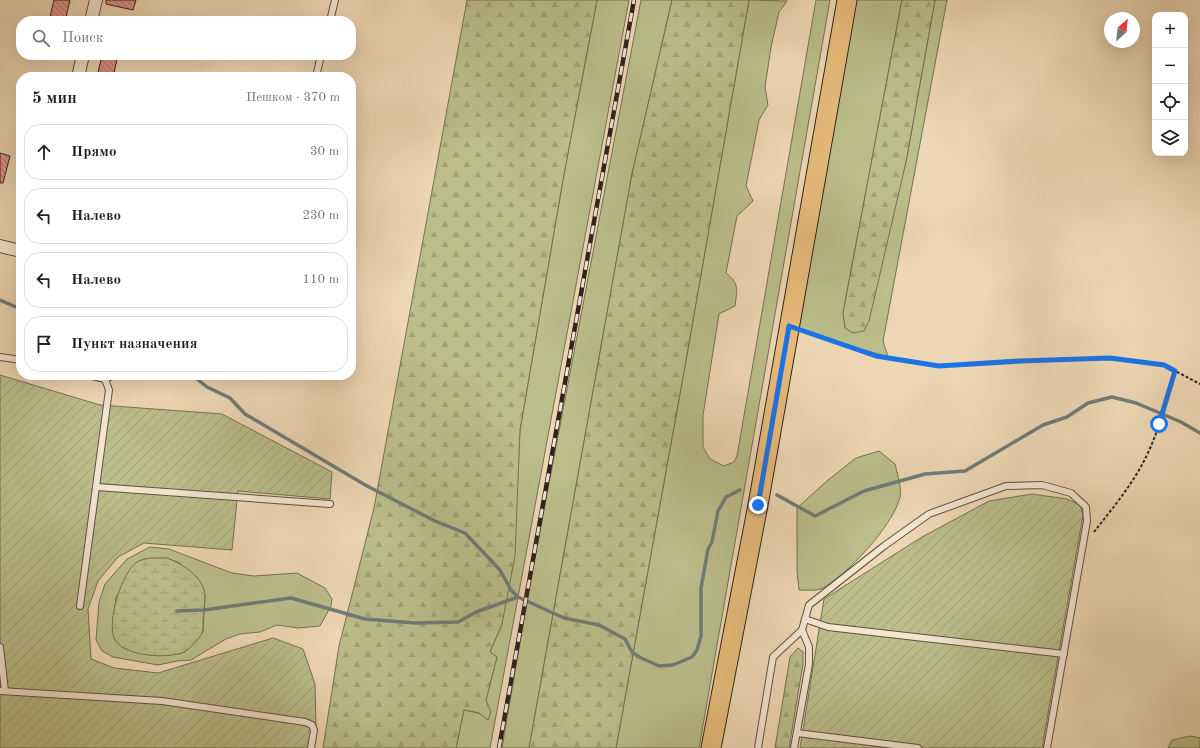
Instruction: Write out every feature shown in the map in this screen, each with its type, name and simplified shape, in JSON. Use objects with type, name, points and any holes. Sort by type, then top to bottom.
[{"type":"main road","points":[[711,748],[758,505],[847,0]]},
{"type":"street","points":[[92,16],[96,0]]},
{"type":"street","points":[[79,72],[82,60]]},
{"type":"street","points":[[0,246],[16,250]]},
{"type":"lane","points":[[331,16],[335,0]]},
{"type":"lane","points":[[317,72],[320,60]]},
{"type":"lane","points":[[0,357],[16,359]]},
{"type":"lane","points":[[80,606],[108,390],[105,380]]},
{"type":"lane","points":[[758,748],[773,657],[802,630],[809,605],[884,546],[929,514],[1006,486],[1042,485],[1071,493],[1086,507],[1087,521],[1047,748]]},
{"type":"lane","points":[[96,487],[330,504]]},
{"type":"lane","points":[[805,619],[828,627],[1064,654]]},
{"type":"lane","points":[[794,748],[809,664],[809,647],[802,630]]},
{"type":"lane","points":[[0,647],[2,691],[162,701],[305,722],[312,725],[314,730],[311,748]]},
{"type":"lane","points":[[797,733],[918,748]]},
{"type":"path","points":[[789,326],[876,356],[939,366],[1020,361],[1110,358],[1164,365],[1200,384]]},
{"type":"path","points":[[1082,548],[1116,503],[1145,459],[1159,424],[1175,371]]},
{"type":"green space","points":[[467,0],[597,0],[564,174],[520,430],[515,556],[502,624],[490,652],[497,657],[486,700],[491,712],[488,720],[479,713],[464,710],[456,748],[323,748],[339,646],[374,508]]},
{"type":"green space","points":[[597,0],[629,0],[490,748],[456,748],[464,710],[479,713],[488,720],[486,700],[497,657],[490,652],[502,624],[517,485],[520,430],[564,174]]},
{"type":"green space","points":[[641,0],[672,0],[632,174],[529,748],[502,748],[531,578]]},
{"type":"green space","points":[[672,0],[749,0],[616,748],[529,748],[632,174]]},
{"type":"green space","points":[[749,0],[787,1],[779,12],[771,47],[765,87],[768,105],[759,120],[746,186],[753,201],[737,216],[726,273],[736,284],[737,291],[735,306],[719,314],[703,415],[703,447],[710,459],[724,466],[734,462],[737,456],[816,0],[830,0],[699,748],[616,748],[685,366]]},
{"type":"green space","points":[[853,0],[902,0],[843,313],[845,328],[906,162],[935,0],[947,0],[883,341],[888,357],[809,333],[797,327]]},
{"type":"green space","points":[[902,0],[935,0],[906,162],[869,321],[864,331],[853,333],[845,328],[843,313]]},
{"type":"green space","points":[[0,375],[100,405],[222,414],[332,472],[330,499],[238,491],[232,550],[144,543],[118,557],[98,581],[88,609],[91,659],[114,668],[158,673],[273,638],[303,649],[315,684],[316,729],[312,748],[0,748]]},
{"type":"green space","points":[[879,451],[895,464],[900,485],[900,497],[896,509],[868,549],[843,573],[819,590],[799,590],[797,571],[797,508],[828,480],[856,458]]},
{"type":"green space","points":[[1032,494],[1067,499],[1080,505],[1083,515],[1042,748],[800,748],[824,599],[922,537],[989,501]]},
{"type":"green space","points":[[150,547],[169,549],[232,573],[254,576],[297,573],[325,588],[332,599],[331,606],[320,626],[298,628],[277,625],[260,632],[240,634],[226,639],[191,660],[158,665],[113,657],[102,651],[96,640],[99,602],[105,584],[127,559]],"holes":[[[167,558],[180,563],[205,595],[203,632],[185,652],[178,654],[150,655],[114,637],[116,597],[143,559]]]},
{"type":"green space","points":[[167,558],[192,572],[201,583],[205,597],[202,633],[190,648],[178,654],[162,656],[143,654],[125,649],[118,644],[114,638],[112,630],[114,609],[121,586],[131,567],[140,560]]},
{"type":"green space","points":[[798,648],[803,652],[803,664],[789,748],[775,748],[790,657]]},
{"type":"green space","points":[[1190,736],[1200,738],[1200,748],[1168,748],[1172,740]]},
{"type":"building","points":[[54,0],[70,0],[66,16],[50,16]]},
{"type":"building","points":[[106,0],[136,0],[133,10],[106,4]]},
{"type":"building","points":[[101,60],[117,60],[114,72],[98,72]]},
{"type":"building","points":[[0,153],[10,156],[3,183],[0,183]]},
{"type":"waterway","points":[[0,300],[16,307]]},
{"type":"waterway","points":[[198,380],[207,387],[230,398],[245,414],[367,486],[435,521],[465,533],[500,570],[511,590],[518,597],[564,618],[599,625],[625,639],[632,652],[639,657],[659,666],[673,665],[692,657],[697,650],[701,636],[701,588],[708,549],[712,542],[718,511],[726,497],[740,490]]},
{"type":"waterway","points":[[777,495],[815,516],[864,491],[925,474],[965,471],[1043,425],[1067,417],[1088,403],[1112,397],[1136,403],[1181,422],[1200,433]]},
{"type":"waterway","points":[[177,611],[204,610],[291,598],[365,619],[415,623],[458,622],[476,612],[518,597]]},
{"type":"railway","points":[[499,748],[634,0]]},
{"type":"route","points":[[758,505],[789,326],[876,356],[939,366],[1020,361],[1110,358],[1164,365],[1175,371],[1159,424]]}]
